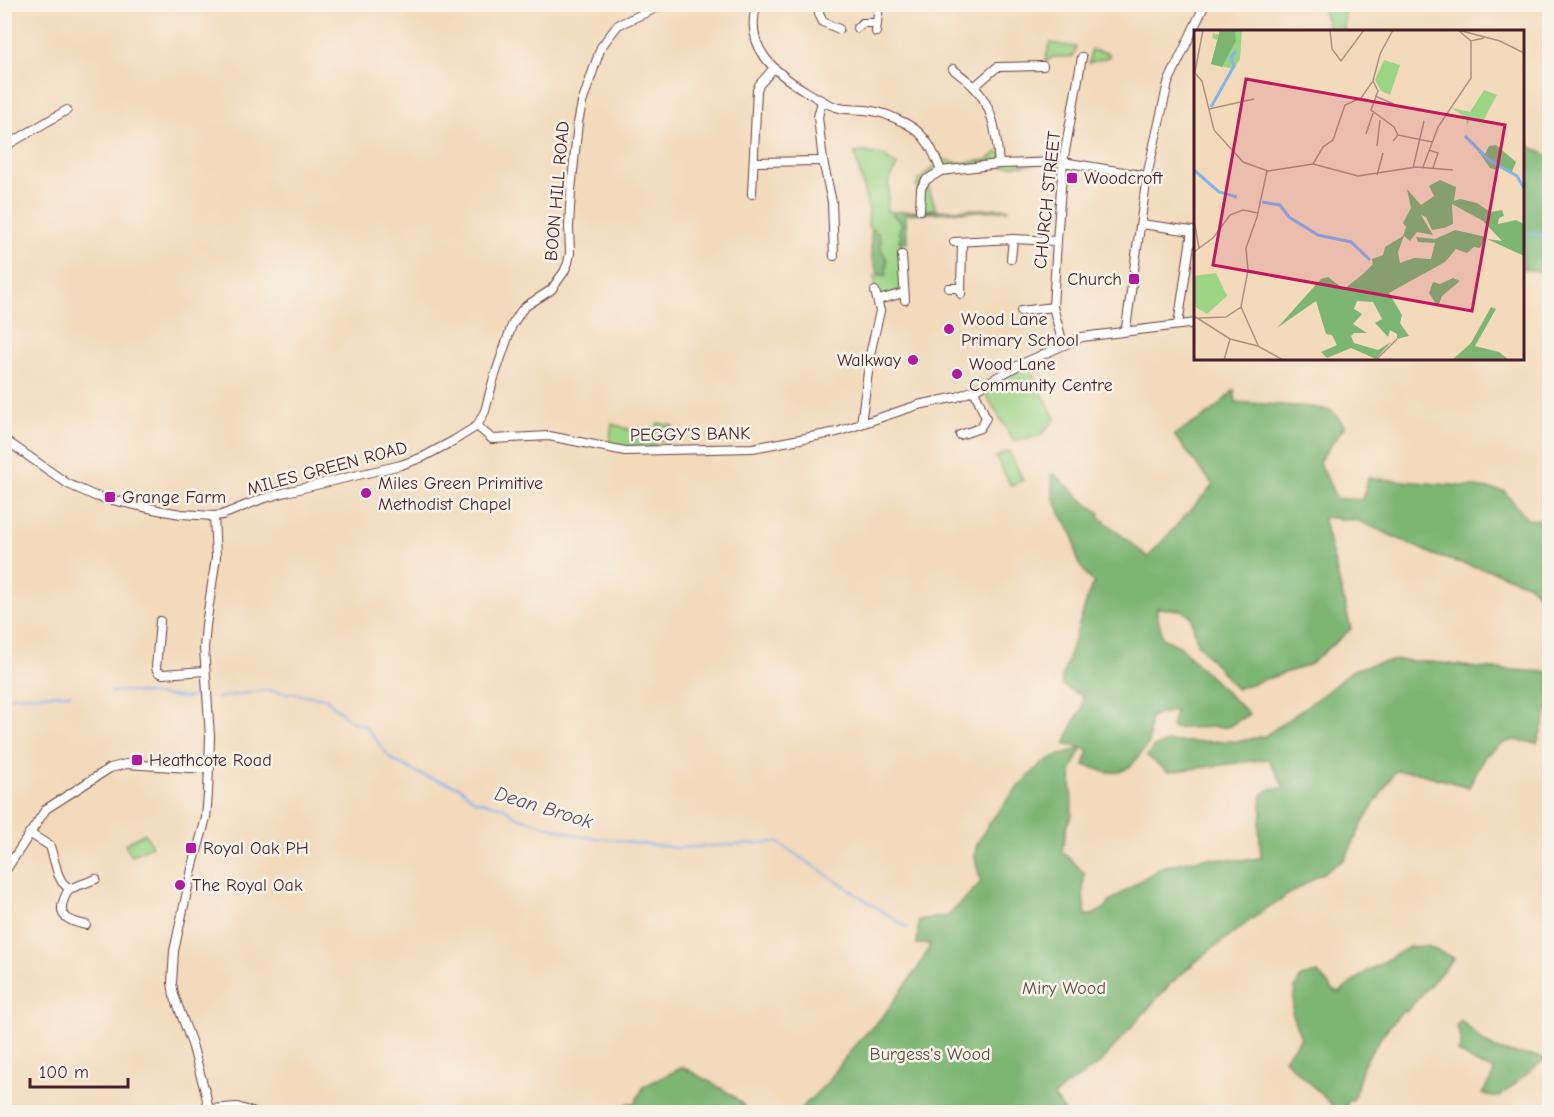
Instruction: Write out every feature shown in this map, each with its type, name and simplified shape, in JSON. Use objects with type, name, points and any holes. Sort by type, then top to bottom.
[{"type":"street","name":"BOON HILL ROAD","points":[[477,426],[512,325],[526,306],[551,290],[568,263],[572,179],[578,123],[582,103],[602,47],[618,26],[665,4]]},
{"type":"street","points":[[757,4],[753,26],[760,51],[774,68],[794,84],[837,108],[874,111],[908,124],[932,147],[941,171]]},
{"type":"street","points":[[820,4],[819,14],[823,22],[837,30]]},
{"type":"street","points":[[857,28],[862,23],[876,28],[879,4]]},
{"type":"street","points":[[1121,332],[1126,328],[1147,177],[1168,83],[1205,4]]},
{"type":"street","name":"CHURCH STREET","points":[[1063,344],[1053,307],[1057,241],[1063,162],[1082,57]]},
{"type":"street","points":[[974,87],[997,67],[1043,66]]},
{"type":"street","points":[[752,194],[757,90],[774,68]]},
{"type":"street","points":[[955,74],[974,87],[990,111],[997,137],[999,164]]},
{"type":"street","points":[[822,101],[818,117],[823,161],[832,202],[834,256]]},
{"type":"street","points":[[4,147],[67,110]]},
{"type":"street","points":[[754,162],[823,161]]},
{"type":"street","points":[[920,210],[921,188],[926,180],[941,171],[999,164],[1063,162],[1147,177]]},
{"type":"street","points":[[1141,224],[1192,231],[1178,325]]},
{"type":"street","points":[[1011,259],[1013,239]]},
{"type":"street","points":[[949,288],[961,291],[958,242],[1013,239],[1057,241]]},
{"type":"street","points":[[878,300],[905,296],[902,255]]},
{"type":"street","points":[[861,424],[880,311],[875,291]]},
{"type":"street","points":[[1021,311],[1053,307]]},
{"type":"street","name":"PEGGY'S BANK","points":[[477,426],[492,439],[549,436],[625,451],[753,448],[837,432],[918,405],[957,397],[1017,366],[1082,337],[1194,323]]},
{"type":"street","points":[[960,435],[980,428],[986,418],[974,390]]},
{"type":"street","name":"MILES GREEN ROAD","points":[[214,516],[286,492],[401,465],[423,457],[477,426]]},
{"type":"street","points":[[4,439],[68,484],[95,496],[161,510],[214,516],[216,557],[204,648],[210,737],[206,818],[174,951],[172,983],[174,995],[192,1044],[209,1111],[237,1107],[253,1113]]},
{"type":"street","points":[[160,621],[156,668],[158,672],[163,674],[205,671]]},
{"type":"street","points":[[4,873],[46,809],[115,766],[126,764],[210,768]]},
{"type":"street","points":[[29,833],[50,846],[58,874],[69,889]]},
{"type":"street","points":[[86,925],[66,919],[63,914],[63,903],[69,889],[96,879]]},
{"type":"green space","points":[[1321,5],[1345,5],[1344,30],[1330,30]]},
{"type":"green space","points":[[1050,43],[1076,47],[1073,57],[1053,57],[1046,62]]},
{"type":"green space","points":[[1091,50],[1109,53],[1109,57],[1089,63]]},
{"type":"green space","points":[[1524,127],[1529,146],[1549,156],[1549,273],[1524,269]]},
{"type":"green space","points":[[865,152],[884,156],[897,166],[888,184],[887,211],[902,223],[899,240],[904,293],[878,300],[875,291],[875,275],[886,275],[881,240],[868,226],[869,211],[855,153]]},
{"type":"green space","points":[[998,152],[1013,159],[1064,155],[1063,162],[941,171],[926,180],[935,209],[920,210],[921,188],[916,187],[918,181],[938,163],[936,159],[961,163],[987,160]]},
{"type":"green space","points":[[1008,208],[1008,210],[906,214],[907,243],[901,243],[899,240],[902,223],[890,212]]},
{"type":"green space","points":[[872,229],[878,233],[881,240],[880,246],[887,260],[886,275],[879,274],[872,258]]},
{"type":"green space","points":[[1029,366],[1055,419],[1041,435],[1014,441],[984,392],[987,385]]},
{"type":"green space","points":[[1234,390],[1236,402],[1311,407],[1332,411],[1345,426],[1319,461],[1336,498],[1362,500],[1368,478],[1474,487],[1504,491],[1527,519],[1549,520],[1549,606],[1529,585],[1498,573],[1439,557],[1359,521],[1323,517],[1351,629],[1309,665],[1236,689],[1197,643],[1191,616],[1181,610],[1157,608],[1162,638],[1180,646],[1249,714],[1228,727],[1172,728],[1175,710],[1150,717],[1149,743],[1131,766],[1120,772],[1106,772],[1084,765],[1089,750],[1065,744],[1082,708],[1083,698],[1062,685],[1062,678],[1091,587],[1094,584],[1078,563],[1073,536],[1054,498],[1051,475],[1054,473],[1082,500],[1100,513],[1099,517],[1148,557],[1213,485],[1174,435],[1212,412]]},
{"type":"green space","points":[[658,423],[673,426],[672,439],[655,441],[656,447],[623,448],[609,445],[612,424],[654,437]]},
{"type":"green space","points":[[1009,451],[1023,480],[1011,486],[996,457]]},
{"type":"green space","name":"Miry Wood","points":[[1399,660],[1549,672],[1549,708],[1537,743],[1515,740],[1503,743],[1485,756],[1469,787],[1415,772],[1395,771],[1365,819],[1345,859],[1267,908],[1205,954],[1169,985],[1098,1065],[1064,1087],[1054,1097],[1065,1112],[797,1112],[826,1084],[855,1045],[883,1016],[918,968],[930,944],[917,944],[919,920],[948,916],[981,882],[975,854],[983,833],[992,820],[1025,780],[1043,763],[1082,748],[1071,771],[1072,815],[1067,825],[1062,851],[1084,873],[1083,896],[1086,915],[1092,915],[1104,909],[1113,899],[1161,867],[1204,858],[1241,860],[1261,858],[1259,826],[1262,814],[1262,795],[1271,789],[1284,788],[1268,759],[1168,772],[1147,756],[1154,747],[1168,742],[1241,741],[1265,736],[1353,670],[1373,664]]},
{"type":"green space","points":[[145,833],[152,846],[131,856],[125,844]]},
{"type":"green space","points":[[1426,946],[1454,958],[1383,1034],[1364,1063],[1353,1100],[1350,1099],[1346,1104],[1353,1112],[1338,1112],[1284,1059],[1301,1038],[1292,1015],[1295,988],[1301,977],[1318,973],[1333,990],[1339,993],[1364,973],[1409,947]]},
{"type":"green space","points":[[1461,1020],[1482,1041],[1500,1051],[1546,1058],[1499,1097],[1482,1094],[1494,1070],[1477,1064],[1458,1052],[1461,1039],[1456,1026]]},
{"type":"green space","points":[[683,1067],[727,1092],[749,1112],[625,1112],[628,1103],[635,1103],[644,1086]]},
{"type":"waterway","points":[[1524,232],[1550,237]]},
{"type":"waterway","name":"Dean Brook","points":[[217,698],[266,690],[325,698],[349,720],[365,726],[391,759],[422,775],[460,787],[474,800],[503,807],[517,817],[580,836],[678,848],[777,842],[908,928]]},
{"type":"waterway","name":"Dean Brook","points":[[111,692],[123,691],[184,698],[199,695]]},
{"type":"waterway","name":"Dean Brook","points":[[4,696],[70,694]]},
{"type":"place","name":"Woodcroft","points":[[1072,178]]},
{"type":"place","name":"Church","points":[[1134,279]]},
{"type":"place","name":"Wood Lane Primary School","points":[[949,329]]},
{"type":"place","name":"Walkway","points":[[913,360]]},
{"type":"place","name":"Wood Lane Community Centre","points":[[957,374]]},
{"type":"place","name":"Miles Green Primitive Methodist Chapel","points":[[366,493]]},
{"type":"place","name":"Grange Farm","points":[[110,497]]},
{"type":"place","name":"Heathcote Road","points":[[137,760]]},
{"type":"place","name":"Royal Oak PH","points":[[191,848]]},
{"type":"place","name":"The Royal Oak","points":[[180,885]]},
{"type":"park label","name":"Burgess's Wood","points":[[930,1054]]}]
